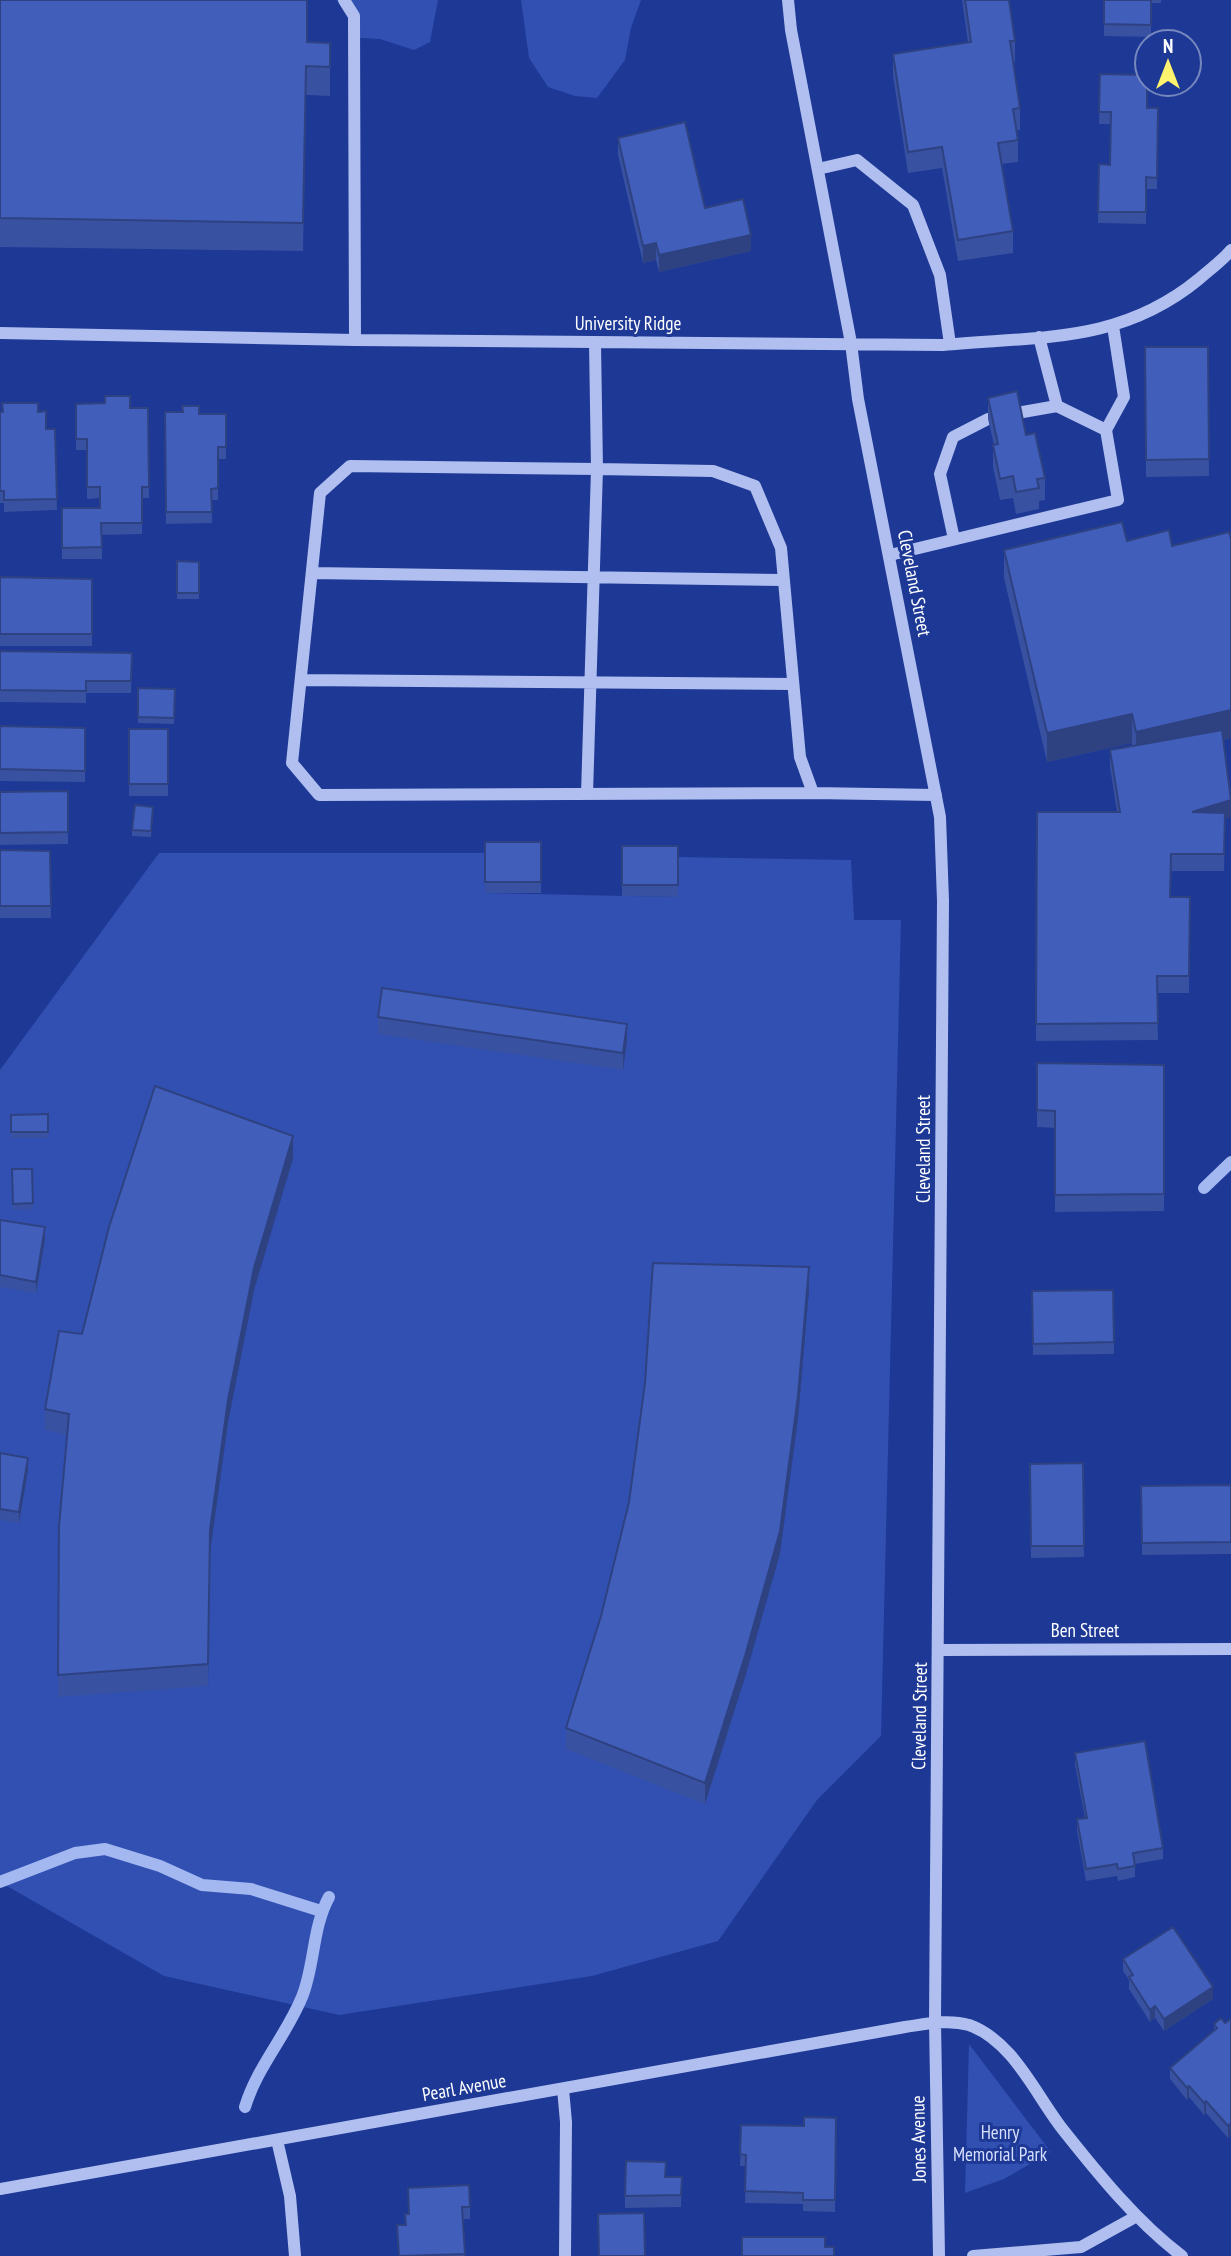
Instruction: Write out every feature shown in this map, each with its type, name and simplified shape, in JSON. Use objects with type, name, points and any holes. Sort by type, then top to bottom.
[{"type":"street","points":[[344,0],[354,16],[355,340]]},
{"type":"street","name":"Cleveland Street","points":[[788,0],[851,342],[858,399],[940,817],[943,901],[935,2022]]},
{"type":"street","points":[[818,169],[857,160],[913,205],[940,275],[950,344]]},
{"type":"street","name":"University Ridge","points":[[0,333],[355,340],[950,344],[1039,337],[1113,326],[1145,315],[1176,298],[1231,250]]},
{"type":"street","points":[[890,555],[1118,500],[1106,430],[1124,397],[1113,326]]},
{"type":"street","points":[[1039,337],[1057,406]]},
{"type":"street","points":[[587,794],[597,470],[595,342]]},
{"type":"street","points":[[1017,413],[1057,406],[1106,430]]},
{"type":"street","points":[[954,539],[940,474],[953,437],[988,419]]},
{"type":"street","points":[[813,793],[800,757],[781,548],[755,486],[713,471],[350,466],[320,493],[292,763],[319,795],[936,795]]},
{"type":"street","points":[[312,573],[783,580]]},
{"type":"street","points":[[301,680],[793,684]]},
{"type":"street","name":"Ben Street","points":[[939,1650],[1231,1649]]},
{"type":"street","points":[[935,2022],[971,2026],[995,2039],[1034,2086],[1062,2128],[1137,2216],[1182,2256]]},
{"type":"street","name":"Pearl Avenue","points":[[0,2189],[935,2022]]},
{"type":"street","name":"Jones Avenue","points":[[935,2022],[939,2256]]},
{"type":"street","points":[[563,2089],[566,2122],[565,2256]]},
{"type":"street","points":[[277,2140],[290,2196],[295,2256]]},
{"type":"street","points":[[973,2256],[1082,2247],[1137,2216]]},
{"type":"green space","points":[[336,0],[438,0],[430,42],[414,50],[380,39],[360,38],[352,13]]},
{"type":"green space","points":[[521,0],[641,0],[631,28],[625,60],[597,98],[575,96],[548,87],[529,58]]},
{"type":"green space","points":[[159,853],[485,853],[485,893],[677,897],[678,857],[851,860],[854,920],[901,920],[881,1736],[817,1800],[718,1941],[592,1976],[339,2015],[164,1976],[0,1882],[0,1070]],"holes":[[[293,1158],[254,1290],[228,1422],[210,1552],[208,1686],[69,1436]],[[809,1289],[798,1418],[780,1553],[745,1677],[704,1804]]]},
{"type":"green space","name":"Henry Memorial Park","points":[[969,2044],[1051,2152],[1004,2179],[965,2193]]},
{"type":"building","points":[[0,0],[307,0],[307,42],[330,43],[330,67],[306,66],[303,223],[0,218]]},
{"type":"building","points":[[965,0],[1009,0],[1015,41],[1010,41],[1020,108],[1013,109],[1018,140],[998,143],[1013,231],[958,240],[942,147],[908,152],[893,54],[971,42]]},
{"type":"building","points":[[1104,0],[1151,0],[1151,25],[1104,24]]},
{"type":"building","points":[[1100,74],[1133,75],[1133,98],[1147,98],[1147,108],[1158,108],[1157,178],[1146,177],[1146,212],[1098,212],[1099,164],[1110,165],[1111,112],[1099,112]]},
{"type":"building","points":[[685,122],[705,208],[743,199],[751,235],[659,255],[656,243],[643,246],[618,138]]},
{"type":"building","points":[[1145,347],[1208,347],[1209,459],[1146,460]]},
{"type":"building","points":[[1017,391],[1026,435],[1035,433],[1045,478],[1037,479],[1039,488],[1016,492],[1013,476],[1000,479],[993,445],[998,444],[988,398]]},
{"type":"building","points":[[105,396],[130,396],[130,408],[148,408],[149,487],[142,487],[142,523],[101,523],[102,547],[62,548],[62,508],[100,508],[100,487],[87,487],[87,439],[76,439],[76,404],[105,403]]},
{"type":"building","points":[[2,403],[38,403],[38,412],[46,411],[46,429],[55,429],[57,499],[4,500],[4,491],[0,491]]},
{"type":"building","points":[[182,406],[199,406],[199,414],[226,414],[226,447],[218,447],[218,488],[211,489],[212,512],[166,512],[165,412],[183,412]]},
{"type":"building","points":[[1122,522],[1127,541],[1169,530],[1172,546],[1229,532],[1231,710],[1136,732],[1132,714],[1047,733],[1004,550]]},
{"type":"building","points":[[177,561],[199,562],[199,593],[177,593]]},
{"type":"building","points":[[0,577],[92,579],[92,634],[0,634]]},
{"type":"building","points":[[0,651],[132,653],[131,681],[86,681],[86,691],[0,690]]},
{"type":"building","points":[[138,688],[175,689],[174,718],[138,717]]},
{"type":"building","points":[[0,726],[85,728],[85,771],[0,769]]},
{"type":"building","points":[[129,729],[168,729],[168,784],[129,784]]},
{"type":"building","points":[[1222,730],[1231,800],[1192,812],[1225,813],[1224,854],[1171,854],[1170,897],[1190,897],[1189,976],[1157,976],[1158,1023],[1036,1024],[1037,812],[1120,812],[1110,750]]},
{"type":"building","points":[[68,791],[68,832],[0,833],[0,792]]},
{"type":"building","points":[[135,805],[153,807],[151,831],[132,830]]},
{"type":"building","points":[[485,842],[541,842],[541,882],[485,882]]},
{"type":"building","points":[[622,846],[678,846],[678,885],[622,885]]},
{"type":"building","points":[[0,850],[50,851],[51,906],[0,906]]},
{"type":"building","points":[[382,988],[627,1024],[623,1053],[378,1017]]},
{"type":"building","points":[[1037,1063],[1164,1065],[1164,1194],[1055,1195],[1055,1111],[1037,1110]]},
{"type":"building","points":[[155,1086],[293,1136],[254,1268],[228,1400],[210,1530],[208,1664],[58,1675],[59,1526],[69,1414],[45,1409],[59,1331],[82,1334],[109,1227]]},
{"type":"building","points":[[48,1114],[48,1132],[11,1132],[11,1115]]},
{"type":"building","points":[[12,1169],[32,1169],[33,1203],[13,1204]]},
{"type":"building","points":[[0,1220],[45,1227],[36,1282],[0,1275]]},
{"type":"building","points":[[653,1263],[809,1267],[798,1396],[780,1531],[745,1656],[705,1783],[566,1728],[601,1616],[629,1502],[645,1383]]},
{"type":"building","points":[[1113,1290],[1114,1342],[1033,1344],[1032,1291]]},
{"type":"building","points":[[0,1453],[28,1458],[19,1512],[0,1509]]},
{"type":"building","points":[[1083,1463],[1084,1546],[1031,1546],[1030,1464]]},
{"type":"building","points":[[1231,1485],[1231,1542],[1142,1543],[1141,1486]]},
{"type":"building","points":[[1145,1741],[1163,1848],[1133,1853],[1135,1866],[1118,1869],[1117,1864],[1086,1869],[1077,1819],[1087,1818],[1075,1753]]},
{"type":"building","points":[[1173,1927],[1213,1987],[1164,2019],[1155,2006],[1150,2010],[1129,1977],[1133,1975],[1123,1959]]},
{"type":"building","points":[[1221,2018],[1225,2023],[1231,2019],[1231,2123],[1228,2126],[1206,2101],[1204,2103],[1189,2086],[1187,2088],[1170,2068],[1217,2028],[1214,2024]]},
{"type":"building","points":[[804,2117],[836,2118],[835,2200],[803,2200],[803,2193],[745,2191],[746,2155],[740,2154],[741,2125],[804,2126]]},
{"type":"building","points":[[626,2161],[666,2162],[665,2177],[682,2177],[681,2195],[625,2196]]},
{"type":"building","points":[[469,2185],[470,2207],[462,2207],[465,2254],[399,2256],[397,2225],[406,2225],[405,2214],[409,2214],[408,2188]]},
{"type":"building","points":[[644,2213],[645,2256],[599,2256],[598,2214]]},
{"type":"building","points":[[742,2237],[825,2237],[825,2247],[834,2247],[834,2256],[742,2256]]},
{"type":"waterway","points":[[1204,1188],[1231,1162]]},
{"type":"waterway","points":[[0,1882],[75,1853],[105,1849],[160,1866],[202,1885],[251,1889],[321,1911]]},
{"type":"waterway","points":[[245,2107],[257,2078],[302,1997],[319,1921],[329,1897]]}]
